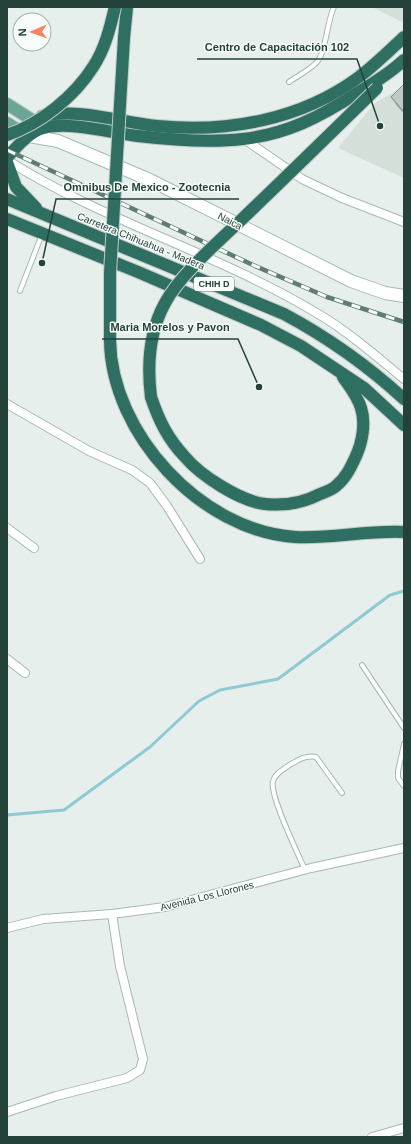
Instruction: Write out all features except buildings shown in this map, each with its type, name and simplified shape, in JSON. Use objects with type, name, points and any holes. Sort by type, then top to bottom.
[{"type":"highway","points":[[9,130],[26,127],[42,117],[69,95],[87,76],[106,42],[115,7]]},
{"type":"highway","points":[[127,7],[111,258],[110,354],[119,390],[130,419],[142,441],[170,474],[214,509],[250,527],[295,537],[404,532]]},
{"type":"highway","points":[[9,130],[31,120],[48,115],[65,113],[157,126],[227,127],[260,121],[284,114],[339,90],[358,78],[379,61],[404,37]]},
{"type":"highway","points":[[342,374],[362,409],[363,423],[357,452],[348,474],[336,486],[309,500],[289,504],[264,504],[225,489],[202,473],[185,458],[169,438],[159,420],[151,397],[148,362],[155,329],[166,301],[186,276],[404,60]]},
{"type":"highway","points":[[43,214],[16,187],[7,160],[29,136],[44,128],[83,127],[138,136],[192,140],[244,139],[282,131],[308,122],[331,110],[394,71]]},
{"type":"highway","name":"Carretera Chihuahua - Madera","points":[[7,199],[284,314],[305,325],[369,368],[404,399]]},
{"type":"highway","name":"CHIH D","points":[[7,219],[138,272],[261,325],[301,346],[364,388],[404,425]]},
{"type":"main road","points":[[7,104],[44,128]]},
{"type":"main road","points":[[9,130],[29,136]]},
{"type":"street","name":"Naica","points":[[44,128],[58,141]]},
{"type":"street","name":"Naica","points":[[29,136],[58,141],[150,180],[351,281],[385,293],[404,296]]},
{"type":"street","points":[[244,139],[302,178],[342,198],[404,222]]},
{"type":"street","points":[[7,160],[40,180],[250,278],[320,315],[371,352],[404,380]]},
{"type":"street","points":[[7,404],[89,451],[132,470],[150,483],[167,506],[200,558]]},
{"type":"street","points":[[7,528],[34,548]]},
{"type":"street","points":[[7,659],[25,673]]},
{"type":"street","name":"Avenida Los Llorones","points":[[7,928],[43,919],[112,914],[165,908],[306,870],[387,850],[404,848]]},
{"type":"street","points":[[7,1112],[56,1096],[128,1078],[140,1070],[143,1059],[120,966],[112,914]]},
{"type":"street","points":[[372,1137],[404,1128]]},
{"type":"lane","points":[[288,82],[317,62],[322,54],[329,17],[334,7]]},
{"type":"lane","points":[[20,291],[43,234]]},
{"type":"lane","points":[[362,665],[404,728]]},
{"type":"lane","points":[[404,744],[398,771],[398,778],[404,786]]},
{"type":"lane","points":[[306,870],[273,794],[273,779],[278,773],[300,758],[310,756],[316,757],[342,793]]},
{"type":"shaded area","points":[[372,7],[404,7],[404,20],[402,22]]},
{"type":"shaded area","points":[[404,86],[404,178],[338,148],[375,103]]},
{"type":"waterway","points":[[7,815],[64,810],[150,747],[199,701],[220,690],[278,679],[390,595],[404,591]]},
{"type":"railway","points":[[7,150],[253,265],[327,297],[404,322]]},
{"type":"place","name":"Centro de Capacitación 102","points":[[380,126]]},
{"type":"place","name":"Omnibus De Mexico - Zootecnia","points":[[42,263]]},
{"type":"place","name":"Maria Morelos y Pavon","points":[[259,387]]}]
